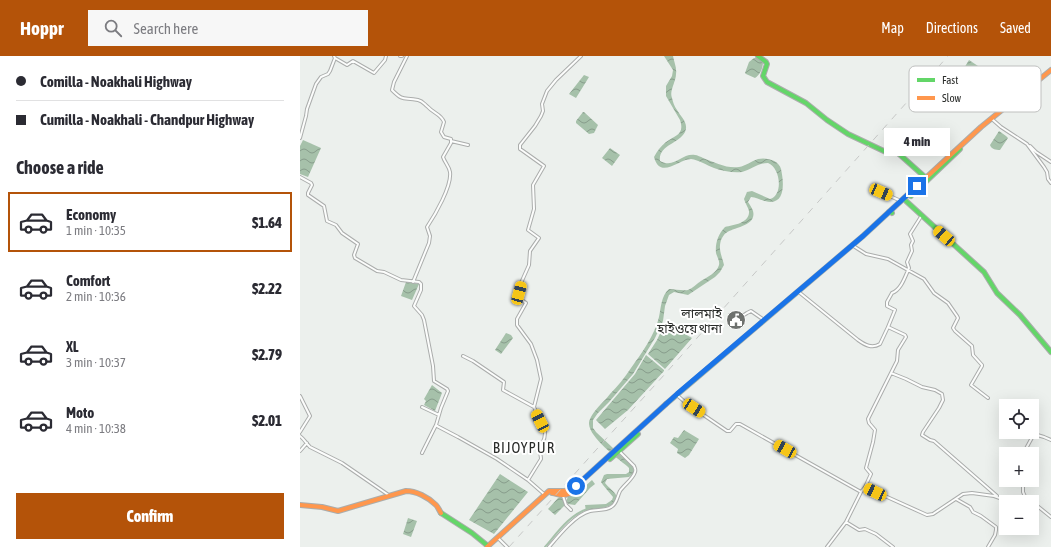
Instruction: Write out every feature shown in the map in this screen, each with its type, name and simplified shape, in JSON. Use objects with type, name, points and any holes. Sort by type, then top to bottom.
[{"type":"main road","points":[[758,56],[767,64],[763,76],[770,84],[799,99],[838,128],[859,140],[887,153],[894,152],[898,154],[926,178]]},
{"type":"main road","points":[[1041,79],[1051,71]]},
{"type":"main road","points":[[1041,79],[1051,71]]},
{"type":"main road","points":[[910,196],[926,178],[976,131],[999,112]]},
{"type":"main road","points":[[300,505],[338,510],[410,491],[435,504],[440,512],[463,527],[488,547],[545,494],[554,493],[562,495],[574,491],[677,394],[696,380],[855,247],[1002,112]]},
{"type":"main road","points":[[904,201],[922,215],[984,272],[994,289],[1020,315],[1051,352]]},
{"type":"main road","points":[[618,449],[892,212]]},
{"type":"main road","points":[[499,538],[549,491],[570,490],[594,472]]},
{"type":"street","points":[[300,138],[307,109],[316,84],[321,78],[328,74],[332,68],[334,57],[347,65],[353,61],[374,73],[385,60],[386,56]]},
{"type":"street","points":[[407,56],[391,89],[402,99],[422,102],[442,117],[444,122],[441,130],[444,137],[451,139],[451,141],[468,145]]},
{"type":"street","points":[[534,407],[541,379],[538,360],[531,344],[519,328],[517,322],[526,303],[519,298],[521,283],[528,265],[530,251],[538,238],[528,230],[534,209],[533,185],[544,166],[520,149],[520,145],[541,116],[543,111],[542,104],[547,91],[556,80],[581,56]]},
{"type":"street","points":[[993,120],[1051,162]]},
{"type":"street","points":[[413,282],[429,243],[430,236],[427,227],[436,213],[449,181],[449,169],[443,157],[451,141]]},
{"type":"street","points":[[1027,144],[1044,167],[1051,183]]},
{"type":"street","points":[[300,177],[312,184],[308,195],[324,206],[327,221],[336,226],[342,233],[358,244],[354,255],[355,258],[377,272],[384,272],[401,280],[418,282],[421,284],[421,290],[414,306],[422,315],[424,320],[433,366],[434,381],[448,390],[436,425],[422,453]]},
{"type":"street","points":[[881,192],[904,201]]},
{"type":"street","points":[[800,293],[858,340],[868,346],[880,344],[895,310],[887,306],[887,302],[892,293],[897,290],[909,268],[907,262],[912,253],[911,245],[913,239],[910,234],[922,215]]},
{"type":"street","points":[[855,247],[866,254],[888,259],[924,279],[934,293],[948,302],[958,318],[953,328],[972,346],[973,356],[983,366],[971,385],[988,398]]},
{"type":"street","points":[[741,317],[751,311],[765,321]]},
{"type":"street","points":[[827,547],[846,522],[871,474],[866,468],[875,430],[869,423],[868,419],[897,361],[898,350],[906,336],[888,327]]},
{"type":"street","points":[[463,356],[504,382],[503,390],[534,407],[546,436],[540,451],[541,459],[528,480]]},
{"type":"street","points":[[891,373],[922,387],[936,390],[942,394],[943,400],[922,435],[930,440],[934,440],[998,497]]},
{"type":"street","points":[[300,396],[310,416],[300,431]]},
{"type":"street","points":[[678,396],[727,431],[730,431],[736,424],[740,424],[861,492]]},
{"type":"street","points":[[422,406],[439,415]]},
{"type":"street","points":[[436,425],[437,427],[497,459],[528,480],[545,494]]},
{"type":"street","points":[[300,436],[305,439],[306,443],[310,447],[342,463],[391,496]]},
{"type":"street","points":[[1039,436],[1051,440]]},
{"type":"street","points":[[300,451],[306,443]]},
{"type":"street","points":[[549,547],[572,522],[582,514],[590,511],[607,509],[612,507],[615,503],[620,492],[634,474],[636,469],[618,449]]},
{"type":"street","points":[[865,487],[928,516],[956,500],[963,494],[972,493],[998,497]]},
{"type":"street","points":[[562,495],[566,505],[571,510]]},
{"type":"street","points":[[956,500],[970,507],[973,512],[996,527],[995,535],[988,547]]},
{"type":"street","points":[[1039,507],[1051,517]]},
{"type":"street","points":[[846,522],[860,531],[865,529],[876,534],[892,547]]},
{"type":"street","points":[[499,538],[507,547]]},
{"type":"water","points":[[664,56],[673,56],[676,67],[676,77],[671,95],[675,107],[684,120],[686,129],[682,136],[662,151],[660,161],[670,163],[686,156],[695,155],[721,165],[739,167],[758,159],[765,158],[775,161],[780,166],[783,180],[782,192],[777,200],[772,202],[751,197],[748,202],[753,211],[752,220],[723,236],[720,247],[724,265],[715,277],[688,295],[674,292],[669,295],[665,306],[663,321],[655,338],[633,374],[593,420],[593,428],[596,432],[632,466],[634,472],[629,477],[607,479],[605,483],[616,495],[617,499],[615,503],[606,507],[586,511],[585,505],[606,504],[612,500],[613,497],[601,482],[604,475],[626,474],[629,472],[629,468],[594,435],[589,424],[591,416],[624,378],[647,344],[657,324],[666,292],[669,289],[688,290],[712,274],[718,268],[719,260],[716,253],[716,246],[720,233],[725,227],[741,223],[749,215],[744,199],[747,192],[752,191],[770,199],[777,192],[779,187],[778,175],[768,163],[761,164],[742,172],[720,170],[691,159],[665,168],[657,164],[654,157],[662,145],[678,134],[681,129],[680,120],[666,96],[666,86],[672,76],[673,70]]},
{"type":"water","points":[[754,58],[757,58],[763,62],[761,71],[755,78],[745,73],[749,62]]},
{"type":"water","points":[[969,60],[978,66],[965,66]]},
{"type":"water","points":[[584,75],[589,77],[576,98],[569,94]]},
{"type":"water","points":[[583,112],[598,125],[594,133],[589,134],[576,123]]},
{"type":"water","points":[[999,131],[1008,138],[1000,150],[993,148],[990,145]]},
{"type":"water","points":[[303,140],[321,148],[308,177],[300,174],[300,146]]},
{"type":"water","points":[[610,148],[620,155],[612,166],[602,158]]},
{"type":"water","points":[[406,282],[419,284],[412,300],[401,296]]},
{"type":"water","points":[[665,323],[692,338],[665,369],[648,354]]},
{"type":"water","points":[[506,333],[511,335],[513,338],[501,354],[495,350]]},
{"type":"water","points":[[646,355],[664,371],[628,410],[605,429],[596,420],[635,374]]},
{"type":"water","points":[[432,385],[442,393],[435,411],[424,405],[426,401],[424,399]]},
{"type":"water","points":[[684,430],[699,439],[689,455],[685,458],[677,453],[678,449],[670,443],[674,437],[678,438]]},
{"type":"water","points":[[500,474],[528,492],[494,534],[469,520]]},
{"type":"water","points":[[592,480],[595,484],[575,505],[568,504],[566,501],[568,497],[582,489]]},
{"type":"water","points":[[560,497],[562,497],[565,505],[555,515],[548,509]]},
{"type":"water","points":[[408,518],[417,521],[411,537],[403,534]]},
{"type":"waterway","points":[[545,547],[559,530],[575,515],[588,509]]},
{"type":"railway","points":[[939,66],[948,56]]},
{"type":"railway","points":[[509,547],[909,100]]},
{"type":"traffic: fast","points":[[758,56],[767,64],[763,76],[767,82],[806,103],[827,120],[848,134],[888,153],[898,153],[926,178]]},
{"type":"traffic: fast","points":[[917,190],[960,149]]},
{"type":"traffic: fast","points":[[906,201],[984,272],[997,293],[1020,315],[1051,352]]},
{"type":"traffic: fast","points":[[666,404],[863,236],[889,212]]},
{"type":"traffic: fast","points":[[610,459],[638,434]]},
{"type":"traffic: fast","points":[[441,513],[472,533],[488,546]]},
{"type":"traffic: slow","points":[[1041,78],[1051,70]]},
{"type":"traffic: slow","points":[[889,212],[981,127],[999,112]]},
{"type":"traffic: slow","points":[[487,547],[549,491],[565,491],[576,486],[666,404]]},
{"type":"traffic: slow","points":[[552,493],[567,495],[580,486]]},
{"type":"traffic: slow","points":[[300,505],[322,507],[338,511],[406,491],[418,493],[426,497],[436,505],[441,513]]},
{"type":"place","name":"লালমাই হাইওয়ে থানা","points":[[736,320]]},
{"type":"district","name":"BIJOYPUR","points":[[524,448]]},
{"type":"route","points":[[576,486],[677,394],[863,236],[917,186]]}]
